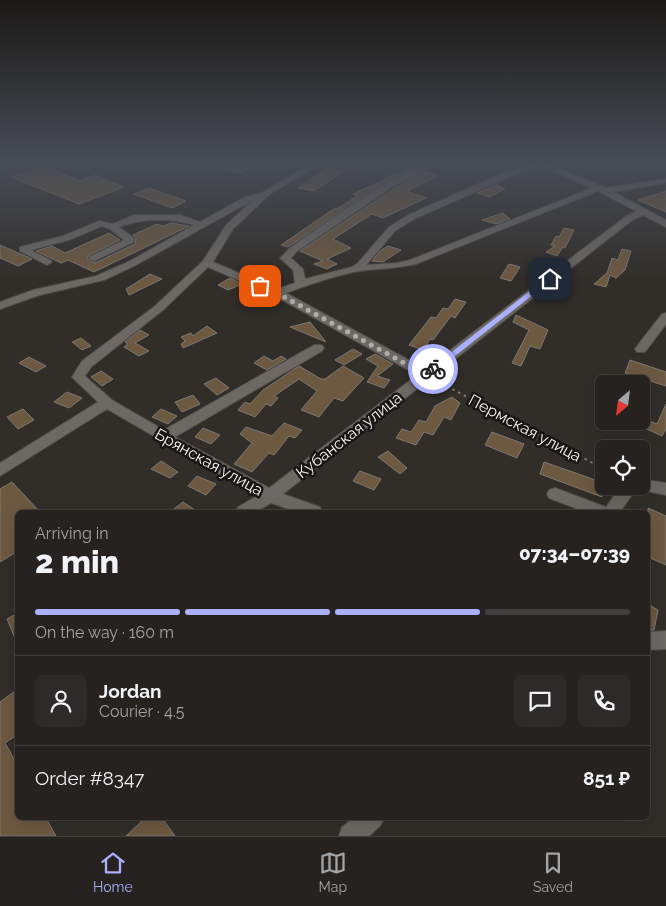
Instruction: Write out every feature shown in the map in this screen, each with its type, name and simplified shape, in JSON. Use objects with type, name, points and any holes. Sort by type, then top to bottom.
[{"type":"street","points":[[0,306],[37,292],[100,278],[133,263],[242,202]]},
{"type":"street","points":[[0,470],[107,403],[78,377],[86,364],[159,308],[207,263],[229,227],[256,202]]},
{"type":"street","points":[[300,284],[298,268],[285,258],[293,250],[364,202]]},
{"type":"street","points":[[355,269],[362,265],[368,254],[392,229],[411,217],[445,202]]},
{"type":"street","points":[[277,293],[300,284],[355,269],[397,266],[413,262],[570,202]]},
{"type":"street","points":[[626,202],[666,224]]},
{"type":"street","name":"Кубанская улица","points":[[247,510],[270,496],[628,218],[644,211]]},
{"type":"street","points":[[113,228],[134,218],[180,218],[201,225]]},
{"type":"street","points":[[46,262],[23,249],[66,238],[102,223],[131,240],[94,258]]},
{"type":"street","points":[[207,263],[277,293],[426,375]]},
{"type":"street","points":[[640,349],[666,316]]},
{"type":"street","points":[[164,437],[318,348]]},
{"type":"street","name":"Брянская улица","points":[[107,403],[270,496],[308,510]]},
{"type":"street","points":[[650,487],[666,490]]},
{"type":"street","points":[[556,494],[596,510]]},
{"type":"street","points":[[613,510],[624,495]]},
{"type":"street","points":[[650,641],[666,640]]},
{"type":"street","points":[[351,836],[370,820]]},
{"type":"path","name":"Пермская улица","points":[[426,375],[595,464]]},
{"type":"building","points":[[156,202],[184,202],[172,208]]},
{"type":"building","points":[[348,202],[354,202],[288,247],[281,245],[335,208],[337,209]]},
{"type":"building","points":[[374,202],[417,202],[383,218],[372,214],[333,239],[351,248],[327,259],[337,264],[327,269],[314,264],[323,261],[300,251]]},
{"type":"building","points":[[643,202],[666,202],[666,212]]},
{"type":"building","points":[[503,213],[510,219],[496,224],[482,220]]},
{"type":"building","points":[[171,223],[189,226],[94,272],[68,260],[61,263],[36,251],[52,246],[65,253],[109,233],[120,240],[87,258],[95,263],[135,244],[136,238],[133,235],[157,224],[163,226]]},
{"type":"building","points":[[564,228],[574,230],[565,248],[563,247],[557,256],[546,252],[555,246],[551,245]]},
{"type":"building","points":[[0,245],[32,259],[18,266],[0,258]]},
{"type":"building","points":[[388,246],[401,250],[383,262],[372,261],[380,251]]},
{"type":"building","points":[[622,249],[631,251],[625,270],[616,278],[610,275],[606,287],[594,284],[607,273],[612,258],[618,260]]},
{"type":"building","points":[[509,264],[520,267],[511,281],[500,278]]},
{"type":"building","points":[[150,274],[162,279],[129,295],[126,289]]},
{"type":"building","points":[[230,278],[242,284],[228,290],[218,285]]},
{"type":"building","points":[[455,299],[466,302],[455,318],[451,316],[433,340],[430,339],[423,350],[409,345],[431,317],[436,318],[443,308],[448,309]]},
{"type":"building","points":[[516,315],[548,330],[540,349],[530,346],[521,366],[512,363],[529,330],[513,322]]},
{"type":"building","points":[[310,322],[326,342],[290,327]]},
{"type":"building","points":[[207,326],[217,333],[183,348],[181,344],[185,341],[181,337],[191,333],[193,336]]},
{"type":"building","points":[[140,330],[149,335],[135,343],[149,351],[139,356],[124,347],[128,344],[125,342]]},
{"type":"building","points":[[81,338],[91,346],[82,350],[72,342]]},
{"type":"building","points":[[353,349],[362,354],[344,365],[335,360]]},
{"type":"building","points":[[375,354],[393,364],[377,376],[390,380],[384,388],[367,382],[378,366],[366,359]]},
{"type":"building","points":[[264,356],[273,361],[281,356],[286,359],[267,370],[254,363]]},
{"type":"building","points":[[29,357],[46,366],[36,372],[19,363]]},
{"type":"building","points":[[630,360],[666,372],[666,386],[650,381],[650,375],[625,373]]},
{"type":"building","points":[[299,366],[321,379],[325,379],[343,366],[364,378],[343,401],[334,398],[319,417],[301,410],[317,391],[299,379],[274,396],[278,398],[271,406],[266,404],[255,417],[238,410],[245,402],[250,404],[263,390]]},
{"type":"building","points":[[101,371],[113,379],[102,386],[91,377]]},
{"type":"building","points":[[216,378],[229,388],[217,395],[204,384]]},
{"type":"building","points":[[67,392],[82,398],[69,408],[54,402]]},
{"type":"building","points":[[193,395],[200,404],[182,412],[175,402]]},
{"type":"building","points":[[452,397],[460,403],[451,420],[444,417],[433,435],[424,432],[416,445],[396,438],[402,429],[411,432],[419,420],[426,422],[435,406]]},
{"type":"building","points":[[666,404],[666,429],[662,436],[649,430],[650,421],[657,424]]},
{"type":"building","points":[[23,409],[34,420],[18,429],[7,417]]},
{"type":"building","points":[[161,409],[177,416],[168,424],[152,417]]},
{"type":"building","points":[[284,423],[302,430],[295,438],[289,436],[274,455],[269,453],[252,472],[234,464],[252,443],[240,434],[246,427],[272,436]]},
{"type":"building","points":[[203,428],[220,435],[211,444],[195,437]]},
{"type":"building","points":[[492,432],[524,444],[517,458],[485,445]]},
{"type":"building","points":[[388,451],[407,468],[400,474],[378,457]]},
{"type":"building","points":[[161,461],[178,472],[170,478],[151,469]]},
{"type":"building","points":[[544,462],[595,480],[595,494],[540,474]]},
{"type":"building","points":[[360,471],[381,479],[374,490],[353,481]]},
{"type":"building","points":[[197,476],[216,484],[206,495],[188,486]]},
{"type":"building","points":[[12,482],[38,510],[15,510],[15,553],[0,562],[0,489]]},
{"type":"building","points":[[183,502],[195,510],[173,510]]},
{"type":"building","points":[[648,508],[666,516],[666,565],[650,558],[650,510]]},
{"type":"building","points":[[650,605],[658,610],[654,630],[650,630]]},
{"type":"building","points":[[15,615],[15,638],[7,619]]},
{"type":"building","points":[[15,691],[15,736],[5,743],[15,761],[15,820],[47,820],[56,836],[0,836],[0,702]]},
{"type":"building","points":[[143,820],[163,820],[175,836],[126,836]]},
{"type":"way so far","points":[[260,286],[277,293],[426,375],[433,369]]},
{"type":"route","points":[[433,369],[550,279]]}]
